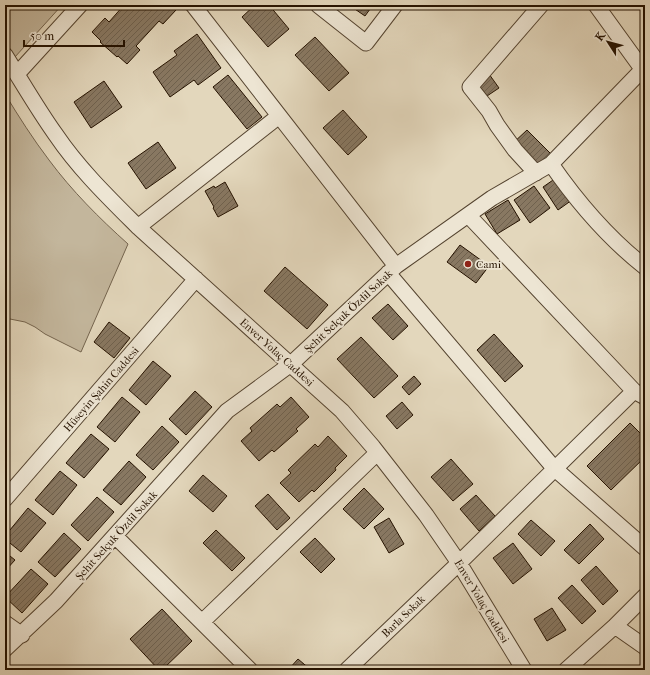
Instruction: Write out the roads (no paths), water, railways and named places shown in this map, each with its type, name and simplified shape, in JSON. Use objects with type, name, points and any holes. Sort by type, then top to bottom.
[{"type":"street","points":[[17,74],[80,5]]},
{"type":"street","points":[[193,5],[279,116],[392,269],[554,468],[645,548]]},
{"type":"street","points":[[318,5],[366,43],[395,5]]},
{"type":"street","points":[[536,173],[515,150],[489,111],[470,87],[541,5]]},
{"type":"street","points":[[596,5],[644,68]]},
{"type":"street","name":"Enver Yolaç Caddesi","points":[[5,55],[60,141],[92,180],[138,227],[342,411],[426,516],[459,563],[524,670]]},
{"type":"street","name":"Şehit Selçuk Özdil Sokak","points":[[5,649],[22,635],[56,601],[227,411],[291,364],[392,269],[492,198],[551,164],[644,68]]},
{"type":"street","points":[[138,227],[279,116]]},
{"type":"street","points":[[551,164],[572,195],[596,223],[645,267]]},
{"type":"street","points":[[468,215],[639,394]]},
{"type":"street","name":"Hüseyin Şahin Caddesi","points":[[5,499],[196,279]]},
{"type":"street","name":"Barla Sokak","points":[[347,670],[459,563],[554,468],[639,394]]},
{"type":"street","points":[[202,622],[377,453]]},
{"type":"street","points":[[115,536],[250,670]]},
{"type":"street","points":[[566,670],[615,626],[645,596]]},
{"type":"street","points":[[5,623],[22,635]]},
{"type":"street","points":[[615,626],[645,647]]},
{"type":"place","name":"Cami","points":[[468,264]]}]
